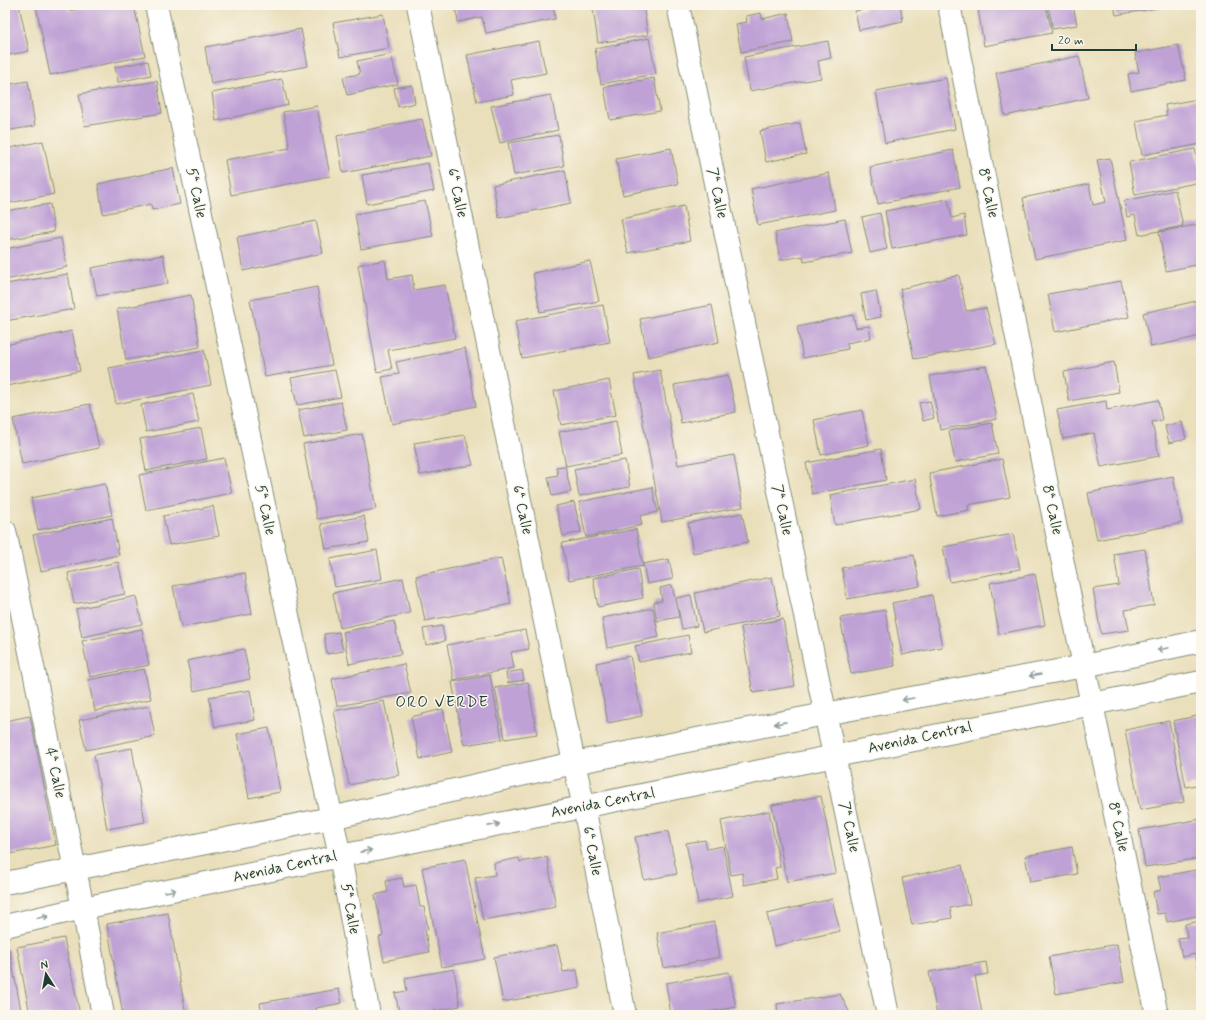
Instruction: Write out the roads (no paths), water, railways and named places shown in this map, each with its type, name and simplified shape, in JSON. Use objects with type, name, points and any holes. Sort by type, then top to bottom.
[{"type":"street","name":"5ª Calle","points":[[156,5],[340,856],[369,1015]]},
{"type":"street","name":"6ª Calle","points":[[418,5],[584,807],[625,1015]]},
{"type":"street","name":"7ª Calle","points":[[678,5],[888,1015]]},
{"type":"street","name":"8ª Calle","points":[[949,5],[1157,1015]]},
{"type":"street","name":"4ª Calle","points":[[5,531],[83,908],[103,1015]]},
{"type":"street","points":[[5,883],[331,818],[574,763],[825,714],[1084,666],[1201,641]]},
{"type":"street","name":"Avenida Central","points":[[5,926],[83,908],[1201,682]]},
{"type":"district","name":"ORO VERDE","points":[[442,702]]}]
